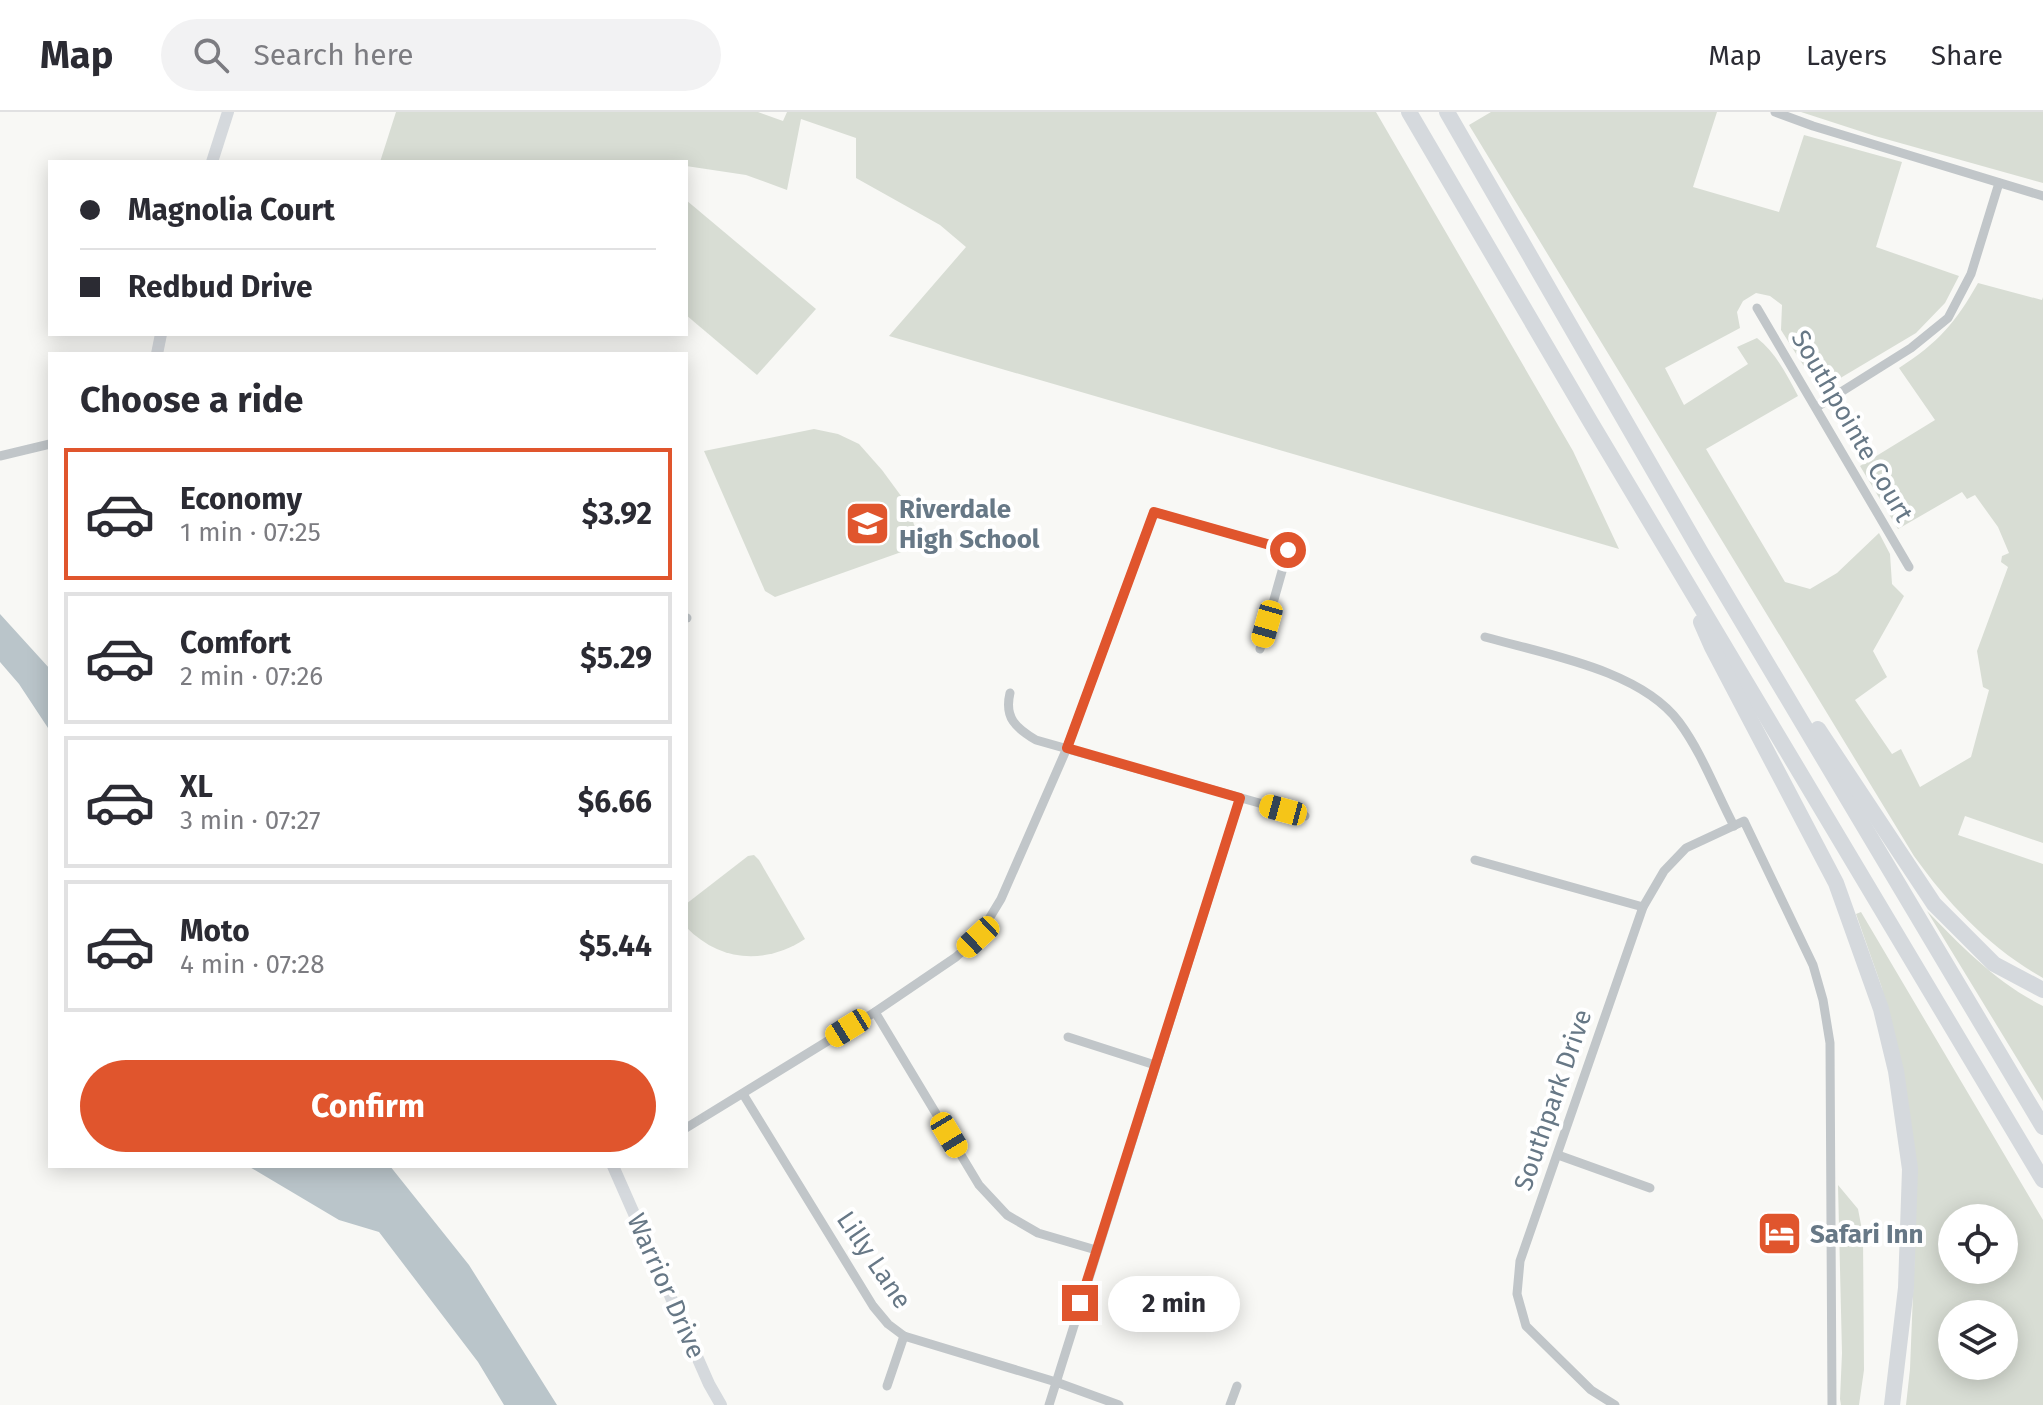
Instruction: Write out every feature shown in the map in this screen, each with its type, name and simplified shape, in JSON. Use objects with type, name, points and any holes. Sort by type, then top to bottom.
[{"type":"highway","points":[[1409,112],[2043,1180]]},
{"type":"highway","points":[[1447,112],[1700,551],[2043,1127]]},
{"type":"highway","points":[[1700,551],[1934,904],[1994,964],[2043,990]]},
{"type":"highway","points":[[1679,569],[1712,647],[1836,883],[1881,1009],[1896,1071],[1910,1169],[1906,1288],[1892,1405]]},
{"type":"street","points":[[213,160],[228,112]]},
{"type":"street","points":[[1775,112],[2043,196]]},
{"type":"street","points":[[1817,407],[1911,348],[1948,318],[1971,274],[1999,183]]},
{"type":"street","name":"Southpointe Court","points":[[1757,308],[1909,567]]},
{"type":"street","points":[[0,456],[48,444]]},
{"type":"street","points":[[688,1127],[875,1012],[956,957],[978,937],[1001,899],[1067,748],[1154,512],[1288,550],[1260,649]]},
{"type":"street","points":[[1485,637],[1635,683],[1679,722],[1734,826]]},
{"type":"street","points":[[1010,693],[1008,710],[1011,720],[1019,730],[1036,740],[1305,816]]},
{"type":"street","points":[[1049,1405],[1240,798]]},
{"type":"street","name":"Southpark Drive","points":[[1615,1405],[1591,1390],[1526,1326],[1517,1294],[1520,1261],[1643,907],[1664,871],[1686,848],[1744,821],[1813,965],[1830,1043],[1832,1405]]},
{"type":"street","points":[[1475,860],[1643,907]]},
{"type":"street","points":[[875,1012],[979,1185],[1007,1215],[1038,1233],[1096,1250]]},
{"type":"street","points":[[1068,1037],[1155,1065]]},
{"type":"street","name":"Lilly Lane","points":[[743,1094],[873,1306],[888,1324],[904,1336],[1056,1382],[1119,1405]]},
{"type":"street","points":[[1558,1155],[1650,1188]]},
{"type":"street","name":"Warrior Drive","points":[[617,1168],[709,1384],[721,1405]]},
{"type":"street","points":[[887,1386],[904,1336]]},
{"type":"street","points":[[1230,1405],[1237,1386]]},
{"type":"shaded area","points":[[396,112],[758,112],[783,121],[787,112],[1376,112],[1573,451],[1619,549],[889,336],[966,247],[940,225],[856,178],[856,138],[801,119],[787,190],[746,175],[688,166],[688,160],[381,160]]},
{"type":"shaded area","points":[[1491,112],[1717,112],[1693,187],[1779,212],[1804,135],[1902,162],[1876,247],[1959,276],[1945,303],[1916,333],[1827,386],[1812,379],[1781,330],[1782,305],[1770,296],[1756,293],[1743,301],[1737,312],[1740,328],[1665,368],[1684,405],[1748,364],[1737,347],[1757,338],[1770,350],[1785,372],[1798,396],[1706,449],[1785,582],[1810,589],[1837,573],[1879,533],[1890,554],[1892,584],[1904,596],[1873,651],[1887,677],[1855,700],[1892,754],[1901,749],[1920,787],[1971,757],[1989,690],[1983,687],[1977,651],[2008,567],[2001,562],[2002,556],[2009,553],[1998,527],[1975,495],[1967,499],[1962,492],[1898,529],[1860,466],[1935,420],[1899,368],[1945,331],[1978,283],[2042,300],[2043,297],[2043,843],[1965,816],[1958,835],[2043,864],[2043,978],[2005,953],[1972,924],[1941,892],[1914,856],[1469,125]]},
{"type":"shaded area","points":[[1801,112],[2043,112],[2043,183],[1875,136]]},
{"type":"shaded area","points":[[688,202],[816,309],[757,375],[688,317]]},
{"type":"shaded area","points":[[814,429],[838,434],[859,444],[907,504],[921,545],[775,597],[765,591],[704,451]]},
{"type":"shaded area","points":[[0,614],[48,667],[48,728],[19,684],[0,662]]},
{"type":"shaded area","points":[[754,855],[759,860],[805,939],[774,953],[743,956],[713,947],[688,929],[688,902],[748,856]]},
{"type":"shaded area","points":[[1927,911],[1995,975],[2043,1006],[2043,1101]]},
{"type":"shaded area","points":[[1861,912],[2043,1220],[2043,1405],[1906,1405],[1915,1244],[1882,988],[1856,914]]},
{"type":"shaded area","points":[[251,1168],[392,1168],[469,1265],[557,1405],[504,1405],[478,1362],[379,1232],[339,1220]]},
{"type":"shaded area","points":[[1838,1185],[1858,1209],[1863,1235],[1864,1370],[1859,1405],[1841,1405],[1840,1399],[1842,1353]]},
{"type":"place","name":"Riverdale High School","points":[[868,524]]},
{"type":"place","name":"Safari Inn","points":[[1779,1234]]},
{"type":"route","points":[[1080,1303],[1240,798],[1067,748],[1154,512],[1288,550]]}]
